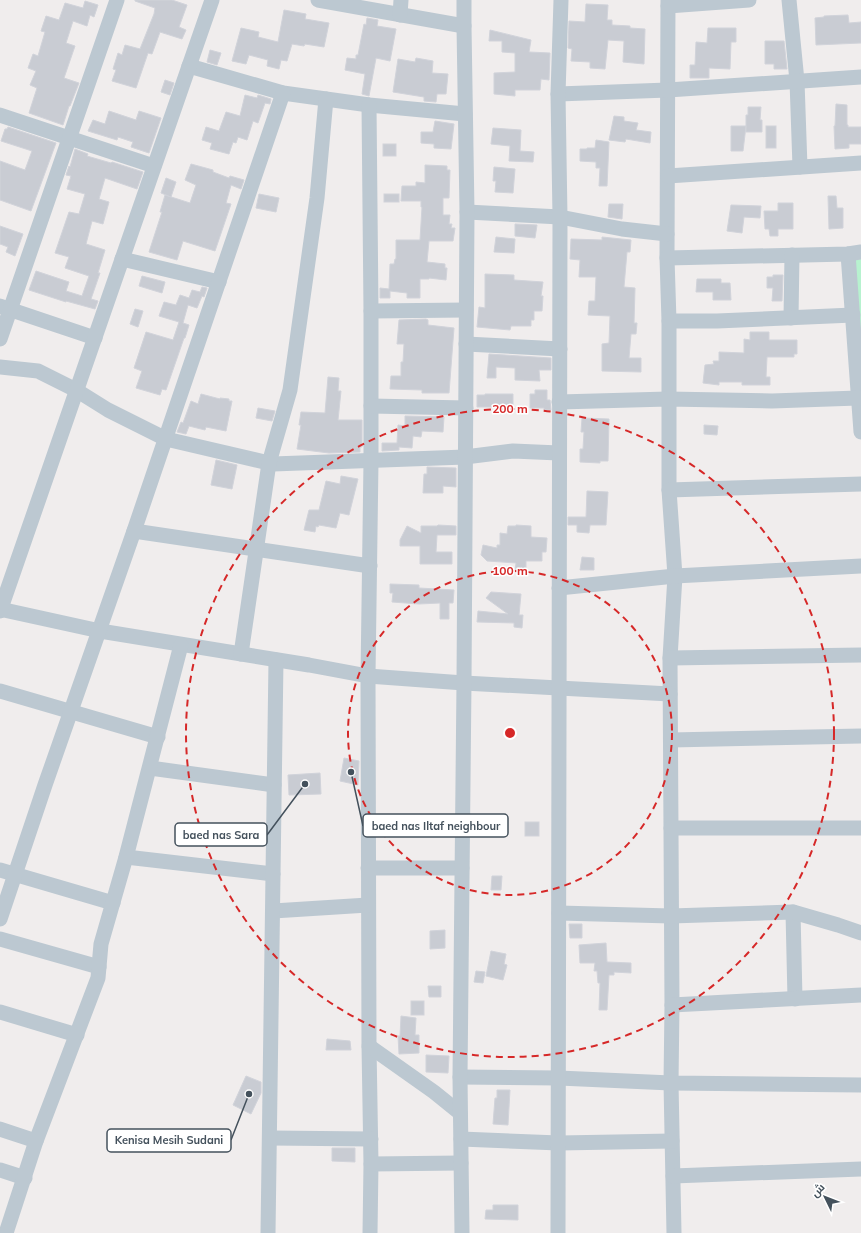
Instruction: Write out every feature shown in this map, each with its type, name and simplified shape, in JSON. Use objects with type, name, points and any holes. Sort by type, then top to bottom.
[{"type":"street","points":[[0,339],[5,308],[69,139],[117,0]]},
{"type":"street","points":[[212,0],[0,609],[100,631],[368,676],[464,683],[670,694]]},
{"type":"street","points":[[318,0],[401,7],[464,26]]},
{"type":"street","points":[[462,1233],[460,1077],[467,212],[464,0]]},
{"type":"street","points":[[558,1233],[560,217],[558,94],[561,0]]},
{"type":"street","points":[[674,1233],[671,1083],[670,658],[675,576],[669,490],[669,320],[667,258],[668,3],[748,0]]},
{"type":"street","points":[[789,0],[797,81],[800,167]]},
{"type":"street","points":[[189,66],[283,93],[369,105],[465,114]]},
{"type":"street","points":[[558,94],[668,90],[861,77]]},
{"type":"street","points":[[0,919],[166,439],[283,93]]},
{"type":"street","points":[[241,654],[269,463],[290,390],[317,198],[326,99]]},
{"type":"street","points":[[369,105],[371,311],[371,461],[368,676],[368,905],[371,1164],[370,1233]]},
{"type":"street","points":[[0,115],[154,166]]},
{"type":"street","points":[[668,176],[861,162]]},
{"type":"street","points":[[467,212],[560,217],[622,229],[667,234]]},
{"type":"street","points":[[667,258],[855,253],[853,315],[861,432]]},
{"type":"street","points":[[791,318],[792,255]]},
{"type":"street","points":[[122,259],[219,282]]},
{"type":"street","points":[[5,308],[95,338]]},
{"type":"street","points":[[371,311],[466,310]]},
{"type":"street","points":[[669,320],[718,321],[853,315]]},
{"type":"street","points":[[466,344],[560,349]]},
{"type":"street","points":[[0,368],[38,371],[76,390],[108,410],[166,439],[273,464],[465,457],[513,451],[559,453]]},
{"type":"street","points":[[560,402],[668,399],[772,402],[858,398]]},
{"type":"street","points":[[371,406],[466,408]]},
{"type":"street","points":[[669,490],[861,484]]},
{"type":"street","points":[[134,531],[370,566]]},
{"type":"street","points":[[559,588],[675,576],[861,566]]},
{"type":"street","points":[[6,1233],[36,1141],[98,978],[101,944],[150,768],[181,645]]},
{"type":"street","points":[[670,658],[861,655]]},
{"type":"street","points":[[268,1233],[276,660]]},
{"type":"street","points":[[0,691],[158,737]]},
{"type":"street","points":[[670,740],[861,736]]},
{"type":"street","points":[[150,768],[274,785]]},
{"type":"street","points":[[671,828],[861,828]]},
{"type":"street","points":[[126,857],[273,874]]},
{"type":"street","points":[[368,868],[462,868]]},
{"type":"street","points":[[0,870],[113,903]]},
{"type":"street","points":[[273,911],[368,905]]},
{"type":"street","points":[[559,913],[671,916],[793,912],[861,933]]},
{"type":"street","points":[[793,912],[795,999]]},
{"type":"street","points":[[0,939],[99,967]]},
{"type":"street","points":[[672,1006],[861,995]]},
{"type":"street","points":[[0,1012],[77,1035]]},
{"type":"street","points":[[369,1046],[434,1092],[460,1113]]},
{"type":"street","points":[[460,1077],[559,1078],[671,1083],[861,1085]]},
{"type":"street","points":[[0,1129],[36,1141]]},
{"type":"street","points":[[270,1138],[370,1139]]},
{"type":"street","points":[[461,1139],[559,1143],[672,1141]]},
{"type":"street","points":[[371,1164],[461,1163]]},
{"type":"street","points":[[673,1176],[861,1169]]},
{"type":"street","points":[[0,1170],[25,1178]]},
{"type":"green space","points":[[861,259],[861,403],[849,261]]},
{"type":"building","points":[[135,0],[172,0],[187,5],[179,27],[186,30],[182,39],[160,32],[152,54],[148,53],[136,88],[112,81],[116,70],[113,69],[118,53],[122,55],[125,45],[140,49],[154,14],[155,8]]},
{"type":"building","points":[[85,1],[98,5],[94,17],[90,15],[87,26],[73,21],[66,43],[75,46],[64,78],[79,83],[63,125],[29,113],[37,88],[30,85],[36,71],[28,68],[33,54],[38,56],[45,32],[41,31],[46,16],[59,20],[65,3],[83,8]]},
{"type":"building","points":[[586,4],[608,5],[607,20],[612,20],[612,25],[645,29],[644,64],[623,62],[624,41],[608,40],[605,69],[590,68],[590,62],[571,61],[572,49],[568,48],[569,21],[585,22]]},
{"type":"building","points":[[284,10],[306,14],[305,19],[329,23],[324,47],[305,44],[304,46],[292,44],[287,61],[281,60],[279,69],[267,66],[268,60],[249,55],[246,64],[232,61],[241,28],[259,32],[258,37],[278,42]]},
{"type":"building","points":[[848,15],[849,23],[861,22],[861,43],[816,45],[815,18]]},
{"type":"building","points":[[367,18],[378,20],[377,26],[396,29],[390,61],[376,58],[369,96],[362,94],[365,74],[345,70],[347,58],[356,59],[356,55],[358,55],[364,24],[366,25]]},
{"type":"building","points":[[708,28],[736,28],[736,42],[731,42],[730,69],[709,68],[709,78],[690,78],[690,65],[695,65],[696,42],[707,43]]},
{"type":"building","points":[[490,30],[531,40],[529,52],[550,53],[549,80],[541,79],[540,90],[515,90],[515,96],[494,94],[494,73],[515,72],[515,53],[502,52],[502,41],[489,41]]},
{"type":"building","points":[[765,41],[784,41],[787,69],[774,69],[774,64],[765,64]]},
{"type":"building","points":[[210,50],[221,53],[217,65],[207,62]]},
{"type":"building","points":[[416,58],[433,61],[432,73],[448,74],[446,94],[437,94],[436,102],[424,101],[424,97],[393,92],[398,59],[415,62]]},
{"type":"building","points":[[165,80],[174,83],[170,95],[161,92]]},
{"type":"building","points":[[245,95],[257,98],[258,95],[271,99],[270,104],[265,103],[258,123],[253,121],[247,140],[238,137],[236,143],[233,142],[229,154],[210,149],[212,143],[202,140],[206,127],[219,131],[226,112],[240,116]]},
{"type":"building","points":[[836,104],[847,105],[848,127],[861,127],[861,144],[849,144],[849,148],[835,149],[834,126]]},
{"type":"building","points":[[748,107],[761,107],[760,120],[762,120],[762,132],[746,132],[746,115],[748,115]]},
{"type":"building","points":[[109,111],[136,120],[139,111],[161,118],[149,153],[131,147],[133,142],[118,137],[117,140],[88,131],[93,120],[105,124]]},
{"type":"building","points":[[614,116],[624,117],[624,121],[638,123],[636,130],[651,132],[650,143],[626,139],[625,142],[609,140]]},
{"type":"building","points":[[435,121],[454,124],[451,149],[434,148],[434,144],[421,143],[421,132],[433,132]]},
{"type":"building","points":[[731,126],[746,126],[743,151],[731,151]]},
{"type":"building","points":[[766,126],[776,126],[776,148],[766,148]]},
{"type":"building","points":[[8,127],[56,143],[31,211],[0,200],[0,161],[25,170],[32,151],[1,141],[5,129]]},
{"type":"building","points":[[493,128],[521,130],[520,151],[534,152],[533,162],[509,161],[510,146],[491,144]]},
{"type":"building","points":[[596,140],[609,142],[607,186],[599,186],[600,168],[596,168],[596,162],[580,161],[580,149],[595,148]]},
{"type":"building","points":[[383,144],[396,144],[396,156],[383,156]]},
{"type":"building","points":[[75,149],[88,154],[87,156],[143,172],[137,189],[105,178],[99,199],[109,202],[103,224],[92,221],[86,244],[105,250],[98,273],[100,273],[91,299],[98,301],[95,309],[66,302],[29,290],[36,271],[69,282],[66,291],[82,296],[89,276],[65,268],[69,257],[55,253],[69,212],[79,214],[85,194],[67,189],[71,176],[66,175]]},
{"type":"building","points":[[191,164],[213,170],[213,172],[229,178],[230,176],[244,180],[241,189],[231,185],[226,203],[231,204],[215,251],[183,241],[177,260],[149,252],[162,212],[160,212],[165,195],[190,203],[196,185],[185,180]]},
{"type":"building","points":[[425,165],[447,166],[447,170],[450,170],[449,198],[443,198],[443,215],[450,215],[449,224],[452,224],[451,228],[455,228],[453,241],[429,241],[427,262],[445,264],[445,268],[447,268],[446,280],[429,278],[420,279],[420,298],[407,298],[407,293],[390,291],[390,298],[380,298],[380,288],[389,289],[390,264],[394,264],[396,259],[396,240],[420,240],[421,201],[401,201],[402,186],[416,186],[416,182],[425,183]]},
{"type":"building","points":[[494,167],[515,169],[513,193],[495,192],[496,181],[493,181]]},
{"type":"building","points":[[166,178],[176,182],[171,197],[161,193]]},
{"type":"building","points":[[259,194],[279,198],[276,212],[256,208]]},
{"type":"building","points":[[384,194],[399,194],[399,202],[384,202]]},
{"type":"building","points":[[828,196],[836,196],[837,208],[843,208],[843,228],[829,229]]},
{"type":"building","points":[[778,203],[793,203],[793,229],[778,229],[778,236],[770,236],[769,229],[765,229],[764,211],[778,211]]},
{"type":"building","points":[[609,204],[623,204],[622,219],[608,217]]},
{"type":"building","points":[[731,205],[761,206],[760,218],[744,217],[742,233],[727,231]]},
{"type":"building","points":[[515,224],[537,225],[535,238],[515,236]]},
{"type":"building","points":[[0,226],[23,234],[15,256],[6,252],[8,247],[0,244]]},
{"type":"building","points":[[496,237],[515,239],[514,253],[494,252]]},
{"type":"building","points":[[602,237],[631,240],[630,252],[627,252],[624,287],[635,288],[634,323],[637,323],[636,334],[631,334],[629,358],[641,358],[641,372],[602,371],[602,344],[609,343],[610,316],[588,315],[589,301],[595,301],[596,277],[579,277],[580,260],[570,259],[571,239],[602,240]]},
{"type":"building","points":[[485,274],[514,275],[514,280],[543,282],[541,296],[543,296],[542,311],[534,311],[534,320],[531,320],[531,326],[511,326],[510,330],[477,327],[479,307],[485,308]]},
{"type":"building","points":[[773,275],[783,275],[782,301],[772,301],[773,288],[767,288],[767,277],[773,277]]},
{"type":"building","points":[[142,276],[165,282],[162,293],[139,286]]},
{"type":"building","points":[[697,279],[721,279],[721,283],[730,283],[731,300],[713,300],[713,292],[696,292]]},
{"type":"building","points":[[202,287],[207,288],[204,297],[202,296],[197,308],[188,305],[183,323],[189,325],[166,390],[162,389],[160,395],[136,388],[142,371],[134,368],[146,332],[173,340],[179,322],[159,316],[164,302],[176,305],[180,295],[189,298],[192,290],[200,292]]},
{"type":"building","points":[[135,309],[143,311],[138,327],[130,324]]},
{"type":"building","points":[[399,320],[428,320],[428,325],[454,328],[449,393],[422,393],[422,390],[390,389],[391,376],[401,376],[401,362],[403,362],[404,344],[397,344]]},
{"type":"building","points":[[750,332],[769,332],[769,340],[797,340],[797,354],[794,354],[794,357],[767,357],[766,377],[770,377],[770,385],[742,385],[742,382],[719,382],[719,385],[703,383],[705,365],[714,364],[713,361],[719,361],[719,352],[744,353],[744,339],[750,340]]},
{"type":"building","points":[[489,354],[551,358],[551,370],[539,370],[540,381],[515,380],[515,368],[496,367],[496,378],[487,378]]},
{"type":"building","points":[[328,377],[339,378],[338,391],[341,391],[338,420],[362,420],[362,447],[360,447],[360,452],[329,453],[297,449],[301,425],[299,425],[301,412],[325,413]]},
{"type":"building","points":[[535,390],[547,390],[547,400],[550,400],[551,410],[544,410],[544,408],[530,408],[530,394],[535,394]]},
{"type":"building","points":[[201,394],[220,399],[229,399],[229,401],[232,401],[226,431],[206,427],[205,430],[189,426],[186,434],[177,432],[181,422],[183,423],[191,401],[198,404]]},
{"type":"building","points":[[513,394],[513,407],[477,407],[477,395]]},
{"type":"building","points":[[258,408],[275,411],[272,421],[256,418]]},
{"type":"building","points":[[405,416],[444,417],[443,432],[422,431],[421,437],[413,436],[412,448],[399,447],[399,450],[382,451],[382,443],[397,443],[398,425],[405,426]]},
{"type":"building","points":[[582,418],[609,419],[608,461],[600,461],[600,463],[580,462],[580,449],[583,449],[584,432],[581,432]]},
{"type":"building","points":[[704,425],[718,426],[717,435],[704,434]]},
{"type":"building","points":[[216,460],[237,465],[232,489],[211,485]]},
{"type":"building","points":[[427,467],[456,468],[456,487],[443,486],[443,493],[423,493],[424,474],[427,474]]},
{"type":"building","points":[[341,476],[358,479],[349,515],[340,513],[336,528],[319,525],[318,527],[316,526],[315,532],[304,530],[309,510],[319,510],[326,481],[340,484]]},
{"type":"building","points":[[587,491],[608,492],[606,525],[590,525],[589,533],[577,532],[577,525],[568,525],[568,517],[586,517]]},
{"type":"building","points":[[407,526],[421,533],[421,526],[456,526],[456,535],[437,535],[436,552],[452,552],[452,564],[420,564],[420,546],[400,546],[400,540]]},
{"type":"building","points":[[508,526],[531,526],[531,537],[547,538],[546,552],[542,552],[542,561],[526,561],[526,571],[515,571],[516,563],[487,561],[481,555],[483,545],[497,548],[497,545],[500,545],[500,533],[507,534]]},
{"type":"building","points":[[582,557],[594,558],[594,570],[580,570]]},
{"type":"building","points":[[390,584],[419,585],[419,588],[454,590],[453,603],[449,603],[449,619],[440,619],[440,603],[419,604],[392,602],[393,593],[390,593]]},
{"type":"building","points":[[491,592],[521,594],[519,615],[523,615],[522,628],[514,627],[514,623],[477,622],[478,611],[508,614],[486,598]]},
{"type":"building","points":[[344,758],[359,761],[358,785],[340,781]]},
{"type":"building","points":[[320,773],[321,794],[289,795],[288,775]]},
{"type":"building","points":[[525,822],[539,822],[539,836],[525,836]]},
{"type":"building","points":[[492,876],[502,876],[501,890],[491,890]]},
{"type":"building","points":[[569,924],[582,924],[582,938],[570,938]]},
{"type":"building","points":[[445,930],[445,948],[430,949],[430,931]]},
{"type":"building","points":[[606,943],[607,962],[631,963],[631,973],[614,972],[614,975],[609,975],[607,1010],[599,1010],[600,983],[598,983],[597,971],[594,971],[595,963],[580,963],[579,945]]},
{"type":"building","points":[[491,951],[506,954],[504,964],[507,965],[503,980],[486,976]]},
{"type":"building","points":[[476,971],[485,972],[483,983],[474,982]]},
{"type":"building","points":[[428,986],[441,986],[441,997],[429,997]]},
{"type":"building","points":[[411,1001],[424,1001],[424,1015],[411,1015]]},
{"type":"building","points":[[401,1016],[416,1018],[415,1035],[419,1035],[419,1053],[399,1054],[398,1036],[400,1036]]},
{"type":"building","points":[[327,1039],[350,1041],[351,1050],[326,1050]]},
{"type":"building","points":[[426,1055],[449,1056],[448,1073],[426,1072]]},
{"type":"building","points":[[246,1076],[261,1082],[261,1093],[251,1114],[233,1105]]},
{"type":"building","points":[[497,1090],[510,1090],[508,1125],[493,1124]]},
{"type":"building","points":[[332,1148],[355,1148],[355,1162],[332,1161]]},
{"type":"building","points":[[493,1205],[518,1205],[518,1220],[485,1219],[486,1210],[493,1210]]},
{"type":"place","name":"baed nas Iltaf neighbour","points":[[351,772]]},
{"type":"place","name":"baed nas Sara","points":[[305,784]]},
{"type":"place","name":"Kenisa Mesih Sudani","points":[[249,1094]]}]
